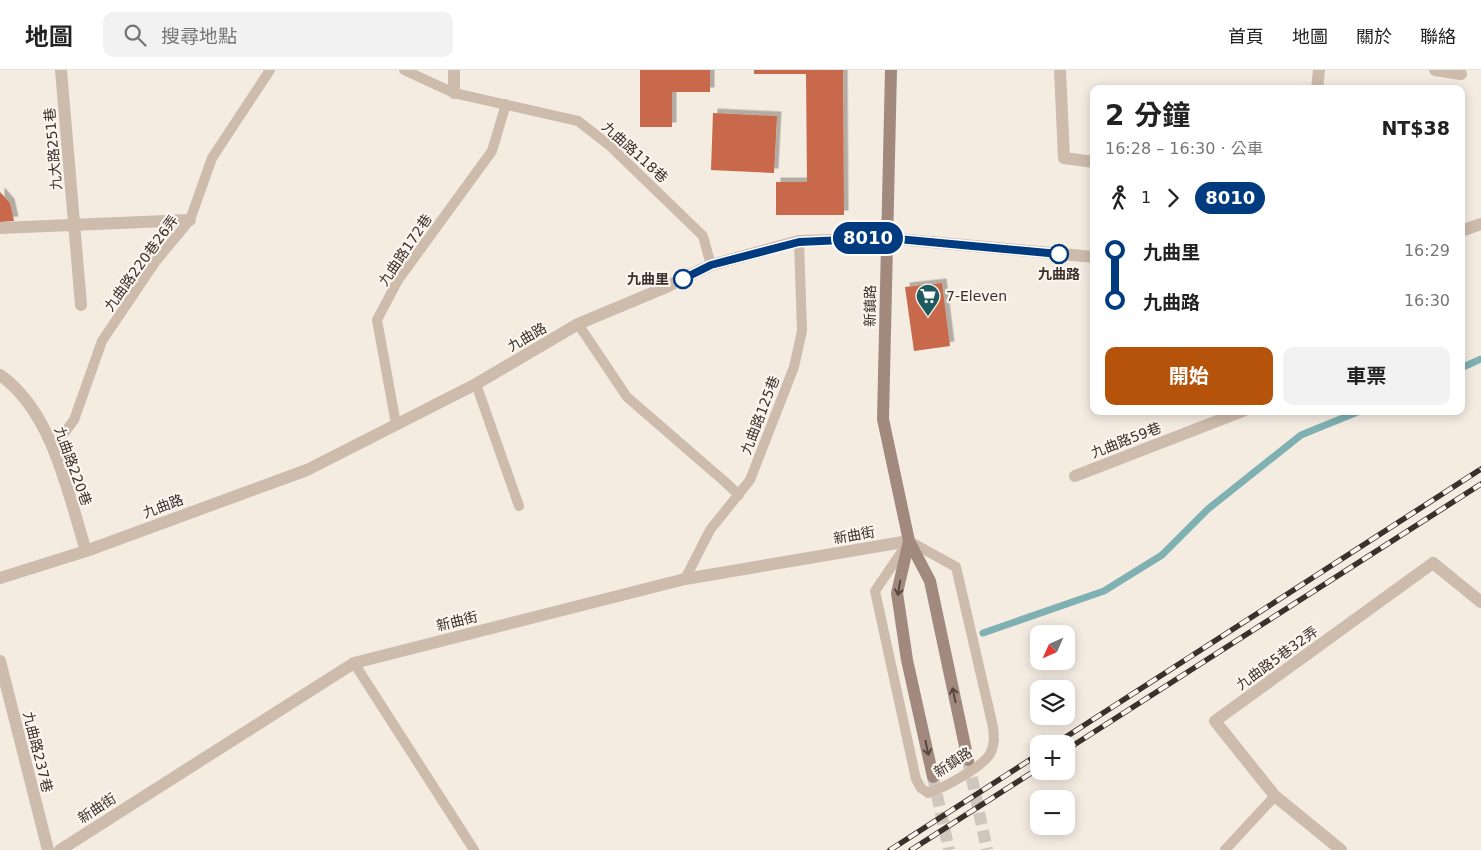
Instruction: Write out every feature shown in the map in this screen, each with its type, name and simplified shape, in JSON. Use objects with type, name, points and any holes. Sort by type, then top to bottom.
[{"type":"street","name":"九大路251巷","points":[[61,70],[81,305]]},
{"type":"street","points":[[454,70],[454,93]]},
{"type":"street","name":"新鎮路","points":[[891,70],[883,419],[909,541],[930,581],[968,760]]},
{"type":"street","points":[[1060,70],[1064,158],[1090,161]]},
{"type":"street","points":[[1317,85],[1319,70]]},
{"type":"street","points":[[1435,70],[1461,74]]},
{"type":"street","points":[[0,228],[190,220]]},
{"type":"street","points":[[1465,229],[1481,224]]},
{"type":"street","name":"九曲路","points":[[0,578],[86,550],[308,470],[476,384],[578,324],[664,288],[711,265],[799,242],[887,238],[1090,257]]},
{"type":"street","name":"九曲路220巷","points":[[0,375],[8,380],[29,405],[45,430],[53,448],[86,550]]},
{"type":"street","name":"九曲路59巷","points":[[1075,476],[1233,415]]},
{"type":"street","name":"新鎮路","points":[[909,541],[897,594],[907,660],[933,777]]},
{"type":"street","name":"新曲街","points":[[60,850],[354,663],[685,579],[909,541]]},
{"type":"street","name":"九曲路5巷32弄","points":[[1341,850],[1276,796],[1215,721],[1433,564],[1481,602]]},
{"type":"street","name":"九曲路237巷","points":[[0,661],[48,850]]},
{"type":"lane","name":"九曲路220巷26弄","points":[[53,448],[74,420],[102,341],[156,261],[190,220],[212,158],[270,70]]},
{"type":"lane","points":[[404,70],[454,93],[506,104]]},
{"type":"lane","name":"九曲路118巷","points":[[506,104],[578,121],[608,145],[704,236],[711,265]]},
{"type":"lane","name":"九曲路172巷","points":[[396,424],[377,320],[398,280],[492,151],[506,104]]},
{"type":"lane","name":"九曲路125巷","points":[[685,579],[710,530],[750,480],[794,367],[802,331],[799,242]]},
{"type":"lane","points":[[578,324],[627,397],[739,495]]},
{"type":"lane","points":[[476,384],[519,506]]},
{"type":"lane","name":"新鎮路","points":[[909,541],[956,566],[993,727],[994,742],[990,754],[982,762],[945,787],[928,793],[921,788],[916,779],[875,591],[909,541]]},
{"type":"lane","points":[[354,663],[474,850]]},
{"type":"lane","points":[[1225,850],[1276,796]]},
{"type":"building","points":[[640,70],[710,70],[710,92],[672,92],[672,127],[640,127]]},
{"type":"building","points":[[754,70],[843,70],[844,215],[776,215],[776,182],[807,182],[806,74],[754,74]]},
{"type":"building","points":[[713,113],[777,116],[774,173],[711,170]]},
{"type":"building","points":[[0,192],[10,203],[14,221],[0,222]]},
{"type":"building","name":"7-Eleven","points":[[942,283],[950,346],[914,351],[905,287]]},
{"type":"waterway","points":[[1465,366],[1481,359]]},
{"type":"waterway","points":[[983,633],[1104,591],[1162,555],[1208,509],[1301,435],[1350,415]]},
{"type":"tunnel","points":[[968,760],[987,850]]},
{"type":"tunnel","points":[[933,777],[949,850]]},
{"type":"railway","points":[[1069,735],[1481,469]]},
{"type":"railway","points":[[1075,744],[1481,484]]},
{"type":"railway","points":[[890,850],[1030,760]]},
{"type":"railway","points":[[911,850],[1030,774]]},
{"type":"bus line","name":"8010","points":[[683,279],[711,265],[799,242],[887,238],[1059,254]]},
{"type":"place","name":"九曲路","points":[[1059,254]]},
{"type":"place","name":"九曲里","points":[[683,279]]},
{"type":"place","name":"7-Eleven","points":[[928,317]]}]
